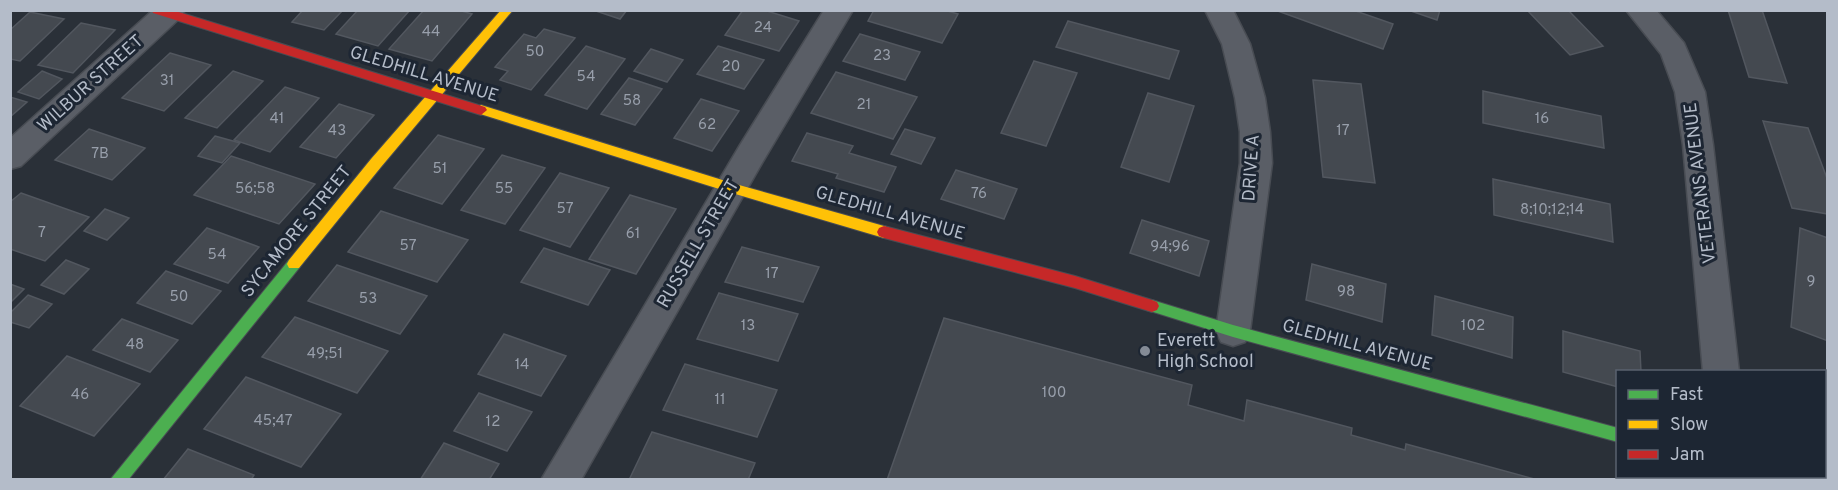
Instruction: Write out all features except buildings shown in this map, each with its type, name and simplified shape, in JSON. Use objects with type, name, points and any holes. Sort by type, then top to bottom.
[{"type":"street","name":"SYCAMORE STREET","points":[[118,480],[361,181],[508,10]]},
{"type":"street","name":"RUSSELL STREET","points":[[560,480],[839,10]]},
{"type":"street","name":"DRIVE A","points":[[1219,10],[1236,44],[1255,132],[1256,163],[1233,331]]},
{"type":"street","name":"VETERANS AVENUE","points":[[1640,10],[1674,50],[1690,92],[1698,145],[1721,370]]},
{"type":"street","name":"GLEDHILL AVENUE","points":[[165,12],[732,188],[920,242],[1075,282],[1233,331],[1616,435]]},
{"type":"street","name":"WILBUR STREET","points":[[10,157],[165,12]]},
{"type":"traffic: fast","points":[[118,480],[294,264]]},
{"type":"traffic: fast","points":[[1152,306],[1233,331],[1616,434]]},
{"type":"traffic: fast","points":[[1779,478],[1785,480]]},
{"type":"traffic: slow","points":[[294,264],[376,163],[508,10]]},
{"type":"traffic: slow","points":[[481,110],[732,188],[884,232]]},
{"type":"traffic: jam","points":[[157,10],[481,110]]},
{"type":"traffic: jam","points":[[884,232],[1075,282],[1152,306]]},
{"type":"place","name":"Everett High School","points":[[1145,351]]}]
